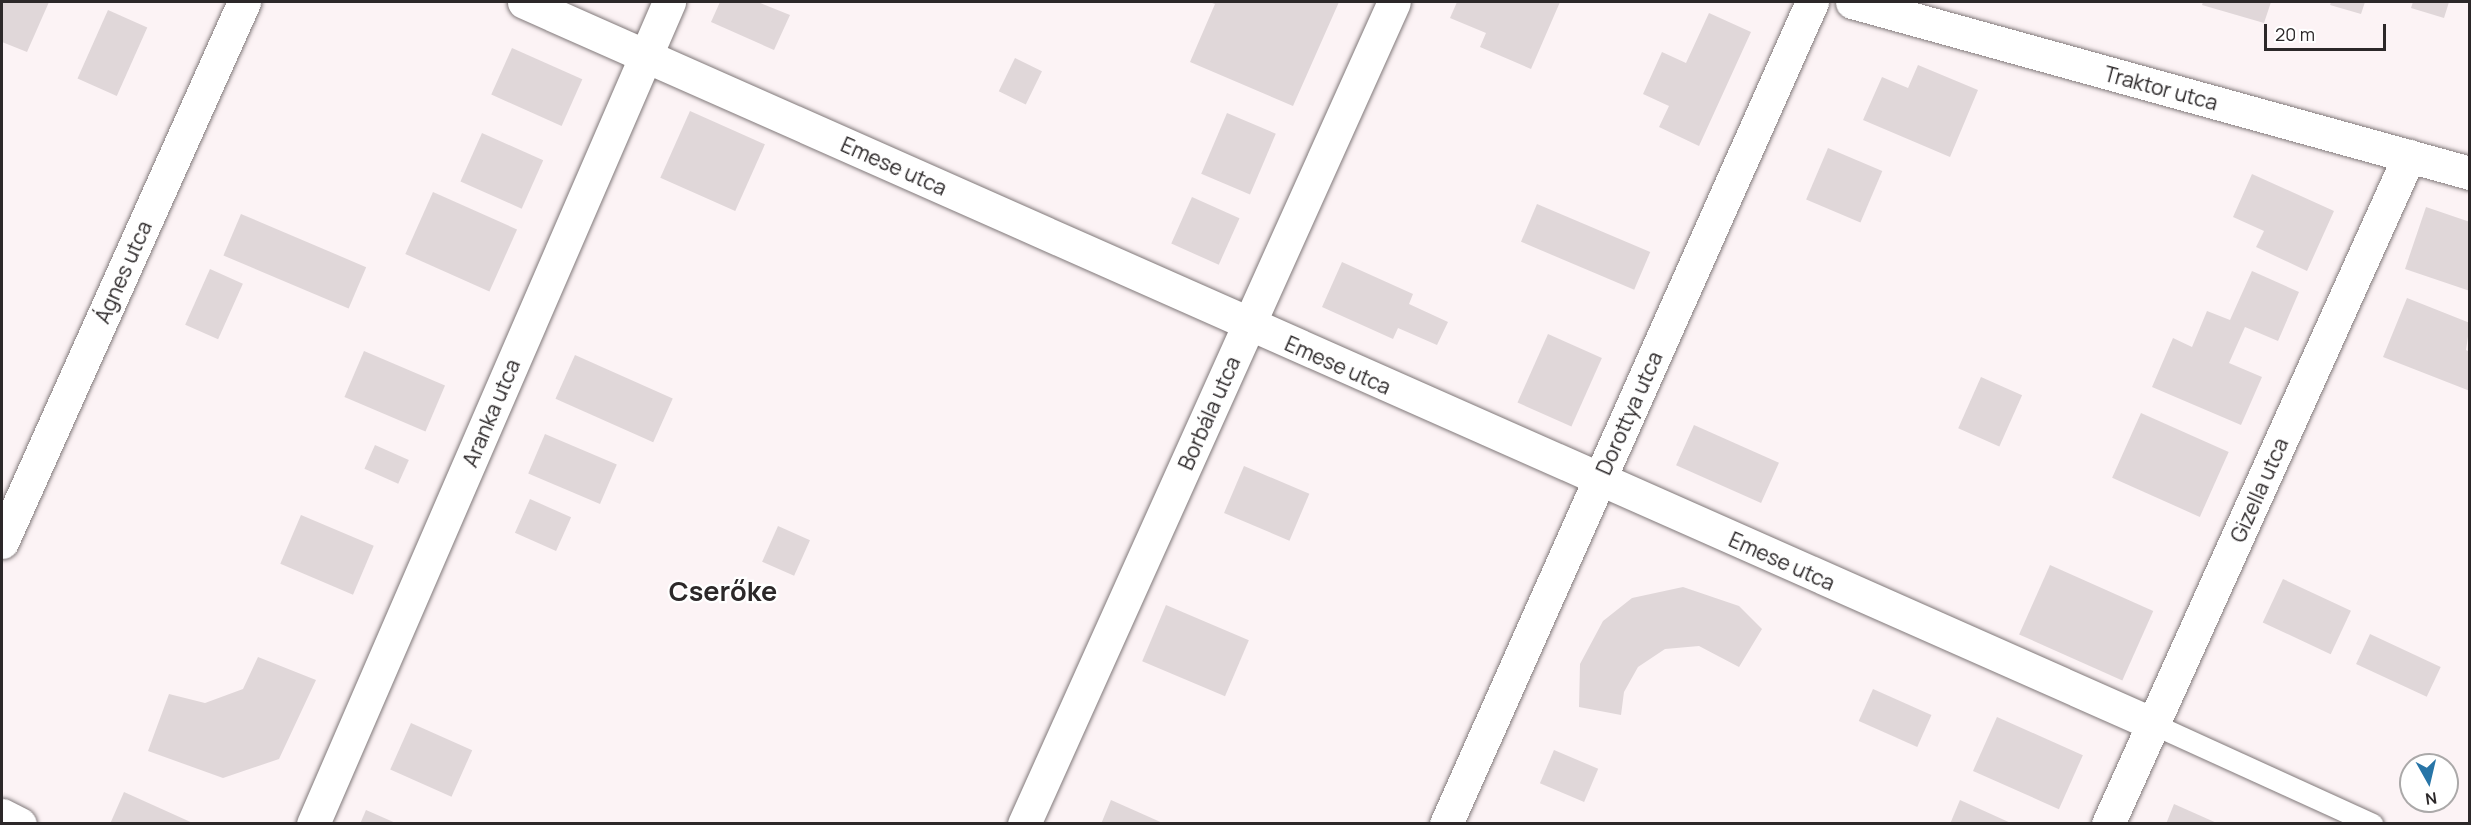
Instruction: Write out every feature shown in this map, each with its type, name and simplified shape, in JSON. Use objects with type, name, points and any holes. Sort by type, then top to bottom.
[{"type":"street","name":"Ágnes utca","points":[[2,542],[244,2]]},
{"type":"street","name":"Emese utca","points":[[524,2],[1249,326],[2153,724]]},
{"type":"street","name":"Aranka utca","points":[[313,824],[669,2]]},
{"type":"street","name":"Borbála utca","points":[[1024,824],[1394,2]]},
{"type":"street","name":"Dorottya utca","points":[[1446,824],[1812,2]]},
{"type":"street","name":"Traktor utca","points":[[1870,4],[2469,173]]},
{"type":"street","name":"Gizella utca","points":[[2108,824],[2409,156]]},
{"type":"street","points":[[2,815],[20,824]]},
{"type":"lane","points":[[2153,724],[2372,824]]},
{"type":"building","points":[[2,2],[49,2],[27,52],[2,42]]},
{"type":"building","points":[[720,2],[758,2],[790,15],[774,50],[711,22]]},
{"type":"building","points":[[1209,2],[1339,2],[1293,106],[1190,62],[1215,4]]},
{"type":"building","points":[[1457,2],[1560,2],[1531,69],[1480,47],[1486,33],[1450,18]]},
{"type":"building","points":[[2203,2],[2271,2],[2264,23],[2202,5]]},
{"type":"building","points":[[2331,2],[2365,2],[2361,14],[2330,5]]},
{"type":"building","points":[[2413,2],[2449,2],[2444,18],[2411,8]]},
{"type":"building","points":[[108,10],[147,27],[117,96],[77,79]]},
{"type":"building","points":[[1709,13],[1751,32],[1699,146],[1659,127],[1669,106],[1643,94],[1662,52],[1686,63]]},
{"type":"building","points":[[512,48],[582,79],[562,126],[491,95]]},
{"type":"building","points":[[1015,58],[1042,71],[1026,104],[999,91]]},
{"type":"building","points":[[1918,65],[1978,90],[1950,157],[1863,120],[1882,77],[1908,88]]},
{"type":"building","points":[[690,111],[765,144],[735,211],[660,178]]},
{"type":"building","points":[[1227,113],[1276,134],[1250,194],[1201,174]]},
{"type":"building","points":[[482,133],[543,160],[522,209],[460,181]]},
{"type":"building","points":[[1828,148],[1882,171],[1860,223],[1806,200]]},
{"type":"building","points":[[2252,174],[2334,211],[2307,271],[2256,247],[2264,231],[2233,217]]},
{"type":"building","points":[[433,192],[517,229],[489,292],[405,254]]},
{"type":"building","points":[[1192,197],[1240,218],[1219,265],[1171,244]]},
{"type":"building","points":[[1537,204],[1650,252],[1634,290],[1521,242]]},
{"type":"building","points":[[2426,207],[2470,222],[2470,291],[2405,269]]},
{"type":"building","points":[[241,214],[366,267],[349,309],[223,255]]},
{"type":"building","points":[[1342,262],[1413,294],[1409,304],[1448,322],[1437,345],[1398,328],[1393,339],[1322,307]]},
{"type":"building","points":[[210,269],[243,284],[218,339],[185,325]]},
{"type":"building","points":[[2252,271],[2299,292],[2278,341],[2245,327],[2229,363],[2262,377],[2241,425],[2152,387],[2173,338],[2192,347],[2207,311],[2230,320]]},
{"type":"building","points":[[2407,298],[2470,323],[2466,350],[2470,352],[2470,391],[2383,357]]},
{"type":"building","points":[[1548,334],[1602,358],[1571,427],[1517,403]]},
{"type":"building","points":[[364,351],[445,385],[425,431],[344,397]]},
{"type":"building","points":[[575,355],[673,399],[653,442],[555,399]]},
{"type":"building","points":[[1981,377],[2022,395],[1999,446],[1958,428]]},
{"type":"building","points":[[2141,413],[2229,452],[2200,517],[2112,478]]},
{"type":"building","points":[[1694,425],[1779,463],[1761,503],[1676,465]]},
{"type":"building","points":[[545,434],[617,464],[600,504],[528,474]]},
{"type":"building","points":[[375,445],[409,460],[398,484],[364,469]]},
{"type":"building","points":[[1244,466],[1309,494],[1289,541],[1224,513]]},
{"type":"building","points":[[530,499],[571,517],[556,551],[515,533]]},
{"type":"building","points":[[301,515],[374,546],[353,595],[280,564]]},
{"type":"building","points":[[778,526],[810,540],[794,576],[762,562]]},
{"type":"building","points":[[2050,565],[2153,611],[2122,680],[2019,634]]},
{"type":"building","points":[[2283,579],[2351,611],[2331,654],[2263,623]]},
{"type":"building","points":[[1683,587],[1739,606],[1762,629],[1739,667],[1699,646],[1665,649],[1638,667],[1624,692],[1621,715],[1579,707],[1580,664],[1603,621],[1632,598]]},
{"type":"building","points":[[1166,605],[1249,640],[1225,696],[1142,661]]},
{"type":"building","points":[[2370,634],[2441,667],[2427,697],[2356,664]]},
{"type":"building","points":[[258,657],[316,680],[279,759],[223,778],[148,751],[169,694],[205,703],[243,689]]},
{"type":"building","points":[[1873,689],[1931,715],[1917,747],[1859,721]]},
{"type":"building","points":[[1997,717],[2083,755],[2059,809],[1973,771]]},
{"type":"building","points":[[411,723],[472,750],[451,797],[390,770]]},
{"type":"building","points":[[1554,750],[1598,769],[1584,802],[1540,783]]},
{"type":"building","points":[[124,792],[195,824],[110,824]]},
{"type":"building","points":[[1111,800],[1165,824],[1101,824]]},
{"type":"building","points":[[1960,800],[2013,824],[1950,824]]},
{"type":"building","points":[[2174,804],[2219,824],[2166,824]]},
{"type":"building","points":[[366,810],[398,824],[360,824]]},
{"type":"district","name":"Cserőke","points":[[723,591]]}]
